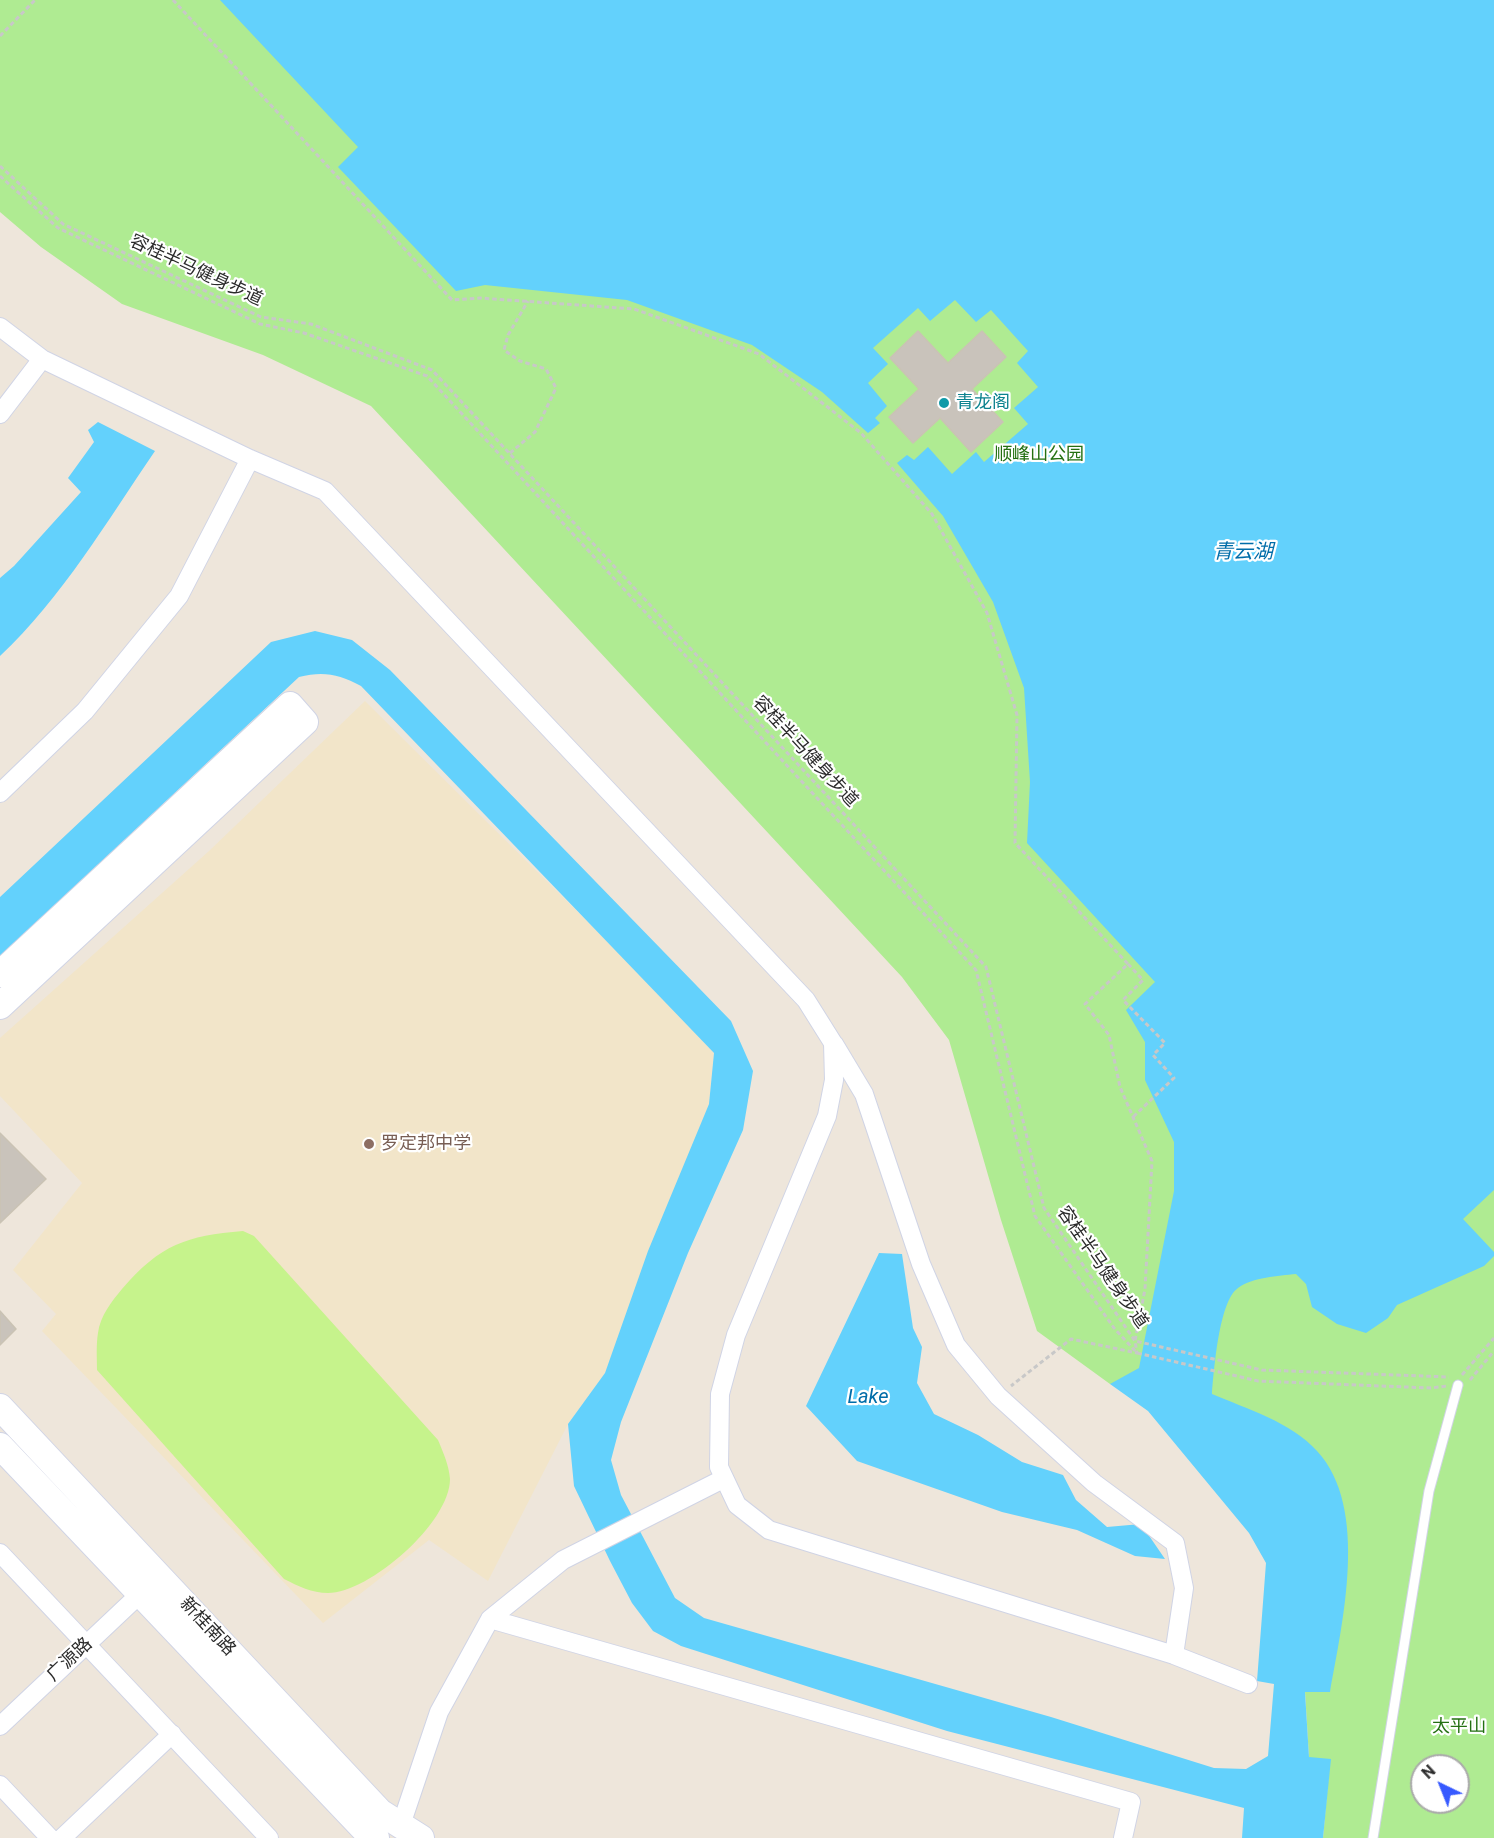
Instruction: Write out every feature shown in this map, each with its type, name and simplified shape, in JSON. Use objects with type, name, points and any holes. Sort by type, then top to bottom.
[{"type":"main road","points":[[0,974],[290,705],[305,722],[0,1006]]},
{"type":"main road","name":"新桂南路","points":[[0,1407],[380,1812],[411,1832]]},
{"type":"main road","name":"新桂南路","points":[[0,1446],[364,1830],[376,1838]]},
{"type":"street","points":[[0,327],[42,359],[250,459],[325,491],[806,1000],[864,1094],[921,1264],[956,1345],[998,1396],[1094,1483],[1175,1543],[1184,1588],[1174,1655]]},
{"type":"street","points":[[0,414],[42,359]]},
{"type":"street","points":[[0,793],[85,711],[179,596],[250,459]]},
{"type":"street","points":[[834,1043],[834,1080],[827,1116],[736,1335],[720,1394],[719,1467],[737,1505],[769,1530],[1174,1655],[1248,1684]]},
{"type":"street","points":[[411,1832],[439,1712],[490,1619],[563,1560],[723,1479]]},
{"type":"street","points":[[0,1553],[269,1838]]},
{"type":"street","name":"广源路","points":[[0,1726],[140,1594]]},
{"type":"street","points":[[490,1619],[1131,1802],[1123,1838]]},
{"type":"street","points":[[62,1838],[172,1734]]},
{"type":"street","points":[[0,1785],[50,1838]]},
{"type":"lane","points":[[1373,1838],[1430,1491],[1459,1381]]},
{"type":"path","points":[[0,36],[36,0]]},
{"type":"path","points":[[173,0],[452,300],[480,298],[634,309],[759,354],[861,433],[932,513],[987,613],[1017,715],[1015,843],[1143,980],[1123,1000],[1165,1043],[1153,1055],[1174,1078],[1133,1116]]},
{"type":"path","name":"容桂半马健身步道","points":[[0,166],[63,224],[261,317],[311,324],[432,370],[986,967],[1044,1208],[1135,1341],[1262,1370],[1459,1381]]},
{"type":"path","points":[[0,176],[58,228],[260,324],[303,333],[427,376],[976,970],[1035,1216],[1114,1328],[1137,1353]]},
{"type":"path","points":[[510,453],[535,432],[556,388],[546,369],[520,361],[504,350],[508,335],[528,302]]},
{"type":"path","points":[[1128,964],[1085,1004],[1109,1035],[1120,1087],[1152,1161],[1145,1289],[1135,1341],[1137,1353]]},
{"type":"path","points":[[998,1396],[1071,1339],[1258,1381],[1431,1388],[1459,1381],[1494,1338]]},
{"type":"path","points":[[1459,1381],[1466,1384],[1494,1351]]},
{"type":"shaded area","name":"罗定邦中学","points":[[365,701],[611,945],[714,1053],[709,1104],[605,1373],[568,1424],[488,1581],[429,1540],[323,1623],[42,1331],[56,1314],[13,1270],[82,1183],[0,1096],[0,1038],[209,851]]},
{"type":"green space","name":"顺峰山公园","points":[[0,0],[1494,0],[1494,1838],[1323,1838],[1330,1760],[1309,1758],[1305,1691],[1330,1692],[1212,1394],[1110,1384],[1037,1331],[1001,1220],[949,1040],[902,977],[371,406],[263,355],[122,304],[41,247],[0,212]]},
{"type":"green space","points":[[243,1231],[254,1236],[438,1440],[447,1464],[450,1479],[446,1497],[437,1515],[422,1534],[385,1569],[345,1590],[328,1593],[316,1592],[284,1579],[97,1370],[97,1338],[101,1321],[114,1299],[136,1274],[162,1252],[176,1245],[206,1236]]},
{"type":"water","name":"青云湖","points":[[220,0],[1494,0],[1494,1190],[1463,1219],[1494,1252],[1494,1256],[1484,1266],[1397,1305],[1388,1318],[1366,1333],[1337,1324],[1312,1307],[1306,1284],[1296,1274],[1244,1284],[1232,1295],[1226,1307],[1216,1353],[1213,1383],[1212,1394],[1282,1424],[1317,1451],[1333,1475],[1343,1503],[1348,1534],[1348,1567],[1345,1601],[1330,1692],[1305,1692],[1309,1757],[1331,1759],[1323,1838],[1242,1838],[1244,1808],[947,1731],[681,1646],[653,1631],[632,1603],[574,1486],[568,1424],[605,1373],[648,1251],[709,1104],[714,1053],[361,686],[331,675],[316,674],[299,677],[0,956],[0,897],[271,642],[315,631],[352,640],[390,670],[731,1021],[753,1071],[743,1130],[688,1253],[621,1422],[611,1460],[621,1495],[675,1598],[704,1618],[1051,1717],[1214,1768],[1246,1769],[1268,1756],[1274,1684],[1257,1681],[1266,1563],[1249,1533],[1148,1411],[1110,1384],[1139,1368],[1174,1191],[1174,1142],[1145,1080],[1145,1042],[1126,1010],[1155,982],[1027,843],[1030,782],[1024,688],[993,602],[943,516],[897,463],[907,455],[914,460],[928,447],[952,474],[976,452],[984,462],[1028,424],[1014,408],[1038,387],[1017,363],[1028,351],[991,310],[976,322],[955,300],[930,321],[918,308],[873,348],[888,364],[868,383],[887,406],[875,418],[880,423],[868,433],[822,392],[752,345],[627,300],[485,285],[456,291],[338,167],[358,147]]},
{"type":"water","points":[[98,422],[155,451],[64,584],[0,656],[0,578],[14,566],[81,492],[68,478],[94,442],[88,430]]},
{"type":"water","name":"Lake","points":[[879,1253],[902,1254],[913,1328],[922,1347],[917,1383],[934,1414],[978,1435],[1022,1462],[1063,1475],[1076,1500],[1107,1527],[1141,1524],[1165,1559],[1135,1556],[1077,1530],[1002,1512],[857,1461],[806,1406]]},
{"type":"building","name":"青龙阁","points":[[918,331],[948,363],[982,331],[1006,357],[972,389],[1003,422],[971,452],[940,418],[913,443],[889,417],[919,389],[890,358]]},
{"type":"building","points":[[0,1133],[46,1179],[0,1223]]},
{"type":"building","points":[[0,1311],[16,1329],[0,1345]]},
{"type":"place","name":"青龙阁","points":[[944,403]]},
{"type":"place","name":"罗定邦中学","points":[[369,1144]]},
{"type":"park label","name":"太平山","points":[[1459,1727]]}]
